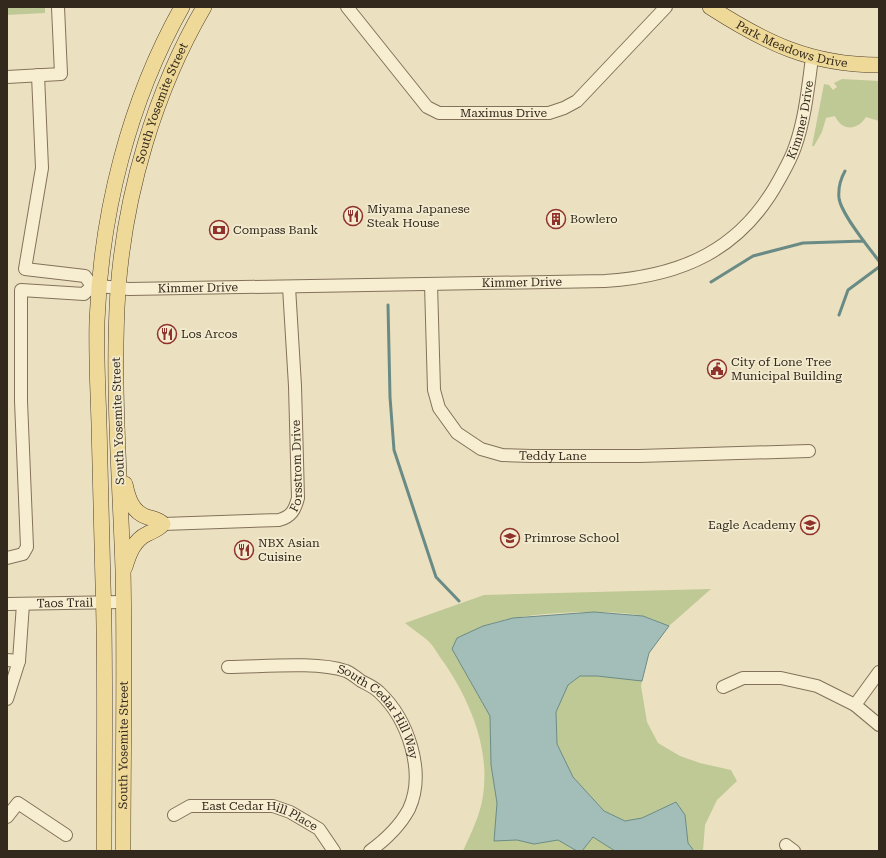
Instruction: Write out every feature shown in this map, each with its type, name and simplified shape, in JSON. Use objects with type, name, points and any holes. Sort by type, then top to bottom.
[{"type":"main road","name":"South Yosemite Street","points":[[104,851],[104,602],[97,372],[99,286],[105,236],[115,188],[130,130],[146,84],[182,7]]},
{"type":"main road","name":"South Yosemite Street","points":[[123,851],[123,574],[116,342],[118,288],[124,239],[144,150],[170,76],[191,29],[204,7]]},
{"type":"main road","name":"Park Meadows Drive","points":[[710,7],[755,35],[812,58],[833,62],[879,65]]},
{"type":"main road","points":[[119,460],[129,501],[140,515],[158,519],[164,524],[157,531],[148,534],[136,542],[130,552],[123,574]]},
{"type":"street","points":[[7,77],[61,74],[58,7]]},
{"type":"street","name":"Maximus Drive","points":[[347,7],[427,107],[439,113],[501,114],[549,114],[577,101],[666,7]]},
{"type":"street","name":"Kimmer Drive","points":[[99,286],[118,288],[289,287],[605,281],[637,279],[662,273],[694,262],[712,253],[753,219],[772,194],[792,155],[805,106],[812,58]]},
{"type":"street","points":[[7,558],[23,554],[27,547],[21,401],[21,290],[84,294],[92,286],[85,276],[25,269],[42,168],[38,75]]},
{"type":"street","name":"Teddy Lane","points":[[431,284],[434,390],[439,408],[457,433],[481,449],[502,456],[639,456],[809,451]]},
{"type":"street","name":"Forsstrom Drive","points":[[164,524],[279,520],[291,514],[295,508],[298,498],[295,386],[289,287]]},
{"type":"street","name":"Taos Trail","points":[[7,604],[123,602]]},
{"type":"street","points":[[7,699],[19,661],[23,604]]},
{"type":"street","points":[[7,660],[19,661]]},
{"type":"street","name":"South Cedar Hill Way","points":[[228,667],[318,666],[346,671],[379,691],[395,710],[410,743],[415,765],[413,792],[408,809],[391,834],[370,851]]},
{"type":"street","points":[[855,705],[879,672]]},
{"type":"street","points":[[723,687],[743,678],[781,678],[817,686],[855,705],[879,725]]},
{"type":"street","points":[[7,817],[18,803],[66,835]]},
{"type":"street","name":"East Cedar Hill Place","points":[[174,816],[190,806],[273,806],[290,812],[319,829],[334,851]]},
{"type":"green space","points":[[7,7],[45,7],[45,13],[7,15]]},
{"type":"green space","points":[[842,79],[879,81],[879,121],[866,117],[859,125],[855,127],[846,127],[838,121],[835,116],[826,118],[822,132],[814,146],[812,146],[824,84],[829,85],[833,90],[837,87],[834,83]]},
{"type":"green space","points":[[711,589],[669,626],[646,617],[608,612],[538,615],[496,622],[482,627],[470,634],[452,649],[490,716],[491,765],[497,803],[494,841],[517,840],[534,844],[558,840],[577,851],[463,851],[482,803],[484,761],[481,744],[463,694],[445,664],[431,644],[405,623],[484,595]]},
{"type":"green space","points":[[580,676],[597,676],[642,681],[641,686],[647,722],[658,743],[680,756],[700,763],[731,770],[737,781],[717,800],[705,825],[703,851],[694,851],[688,843],[685,815],[676,802],[642,818],[625,821],[604,811],[573,777],[557,744],[556,712],[567,685]]},
{"type":"green space","points":[[593,837],[615,851],[582,851]]},
{"type":"water","points":[[594,612],[643,616],[669,626],[649,653],[642,681],[597,676],[580,676],[568,685],[556,712],[557,744],[573,777],[604,811],[625,821],[642,818],[676,802],[685,815],[688,843],[694,851],[615,851],[593,837],[582,851],[577,851],[558,840],[534,844],[517,840],[494,841],[497,803],[491,765],[490,716],[452,649],[457,638],[483,626],[513,618]]},
{"type":"waterway","points":[[845,171],[839,187],[839,198],[841,205],[856,231],[879,261]]},
{"type":"waterway","points":[[711,282],[753,256],[803,243],[864,241]]},
{"type":"waterway","points":[[839,315],[848,290],[879,267]]},
{"type":"waterway","points":[[388,305],[390,397],[394,450],[436,577],[459,601]]},
{"type":"place","name":"Miyama Japanese Steak House","points":[[353,216]]},
{"type":"place","name":"Bowlero","points":[[556,219]]},
{"type":"place","name":"Compass Bank","points":[[219,230]]},
{"type":"place","name":"Los Arcos","points":[[167,334]]},
{"type":"place","name":"City of Lone Tree Municipal Building","points":[[717,369]]},
{"type":"place","name":"Eagle Academy","points":[[810,525]]},
{"type":"place","name":"Primrose School","points":[[510,538]]},
{"type":"place","name":"NBX Asian Cuisine","points":[[244,550]]}]
